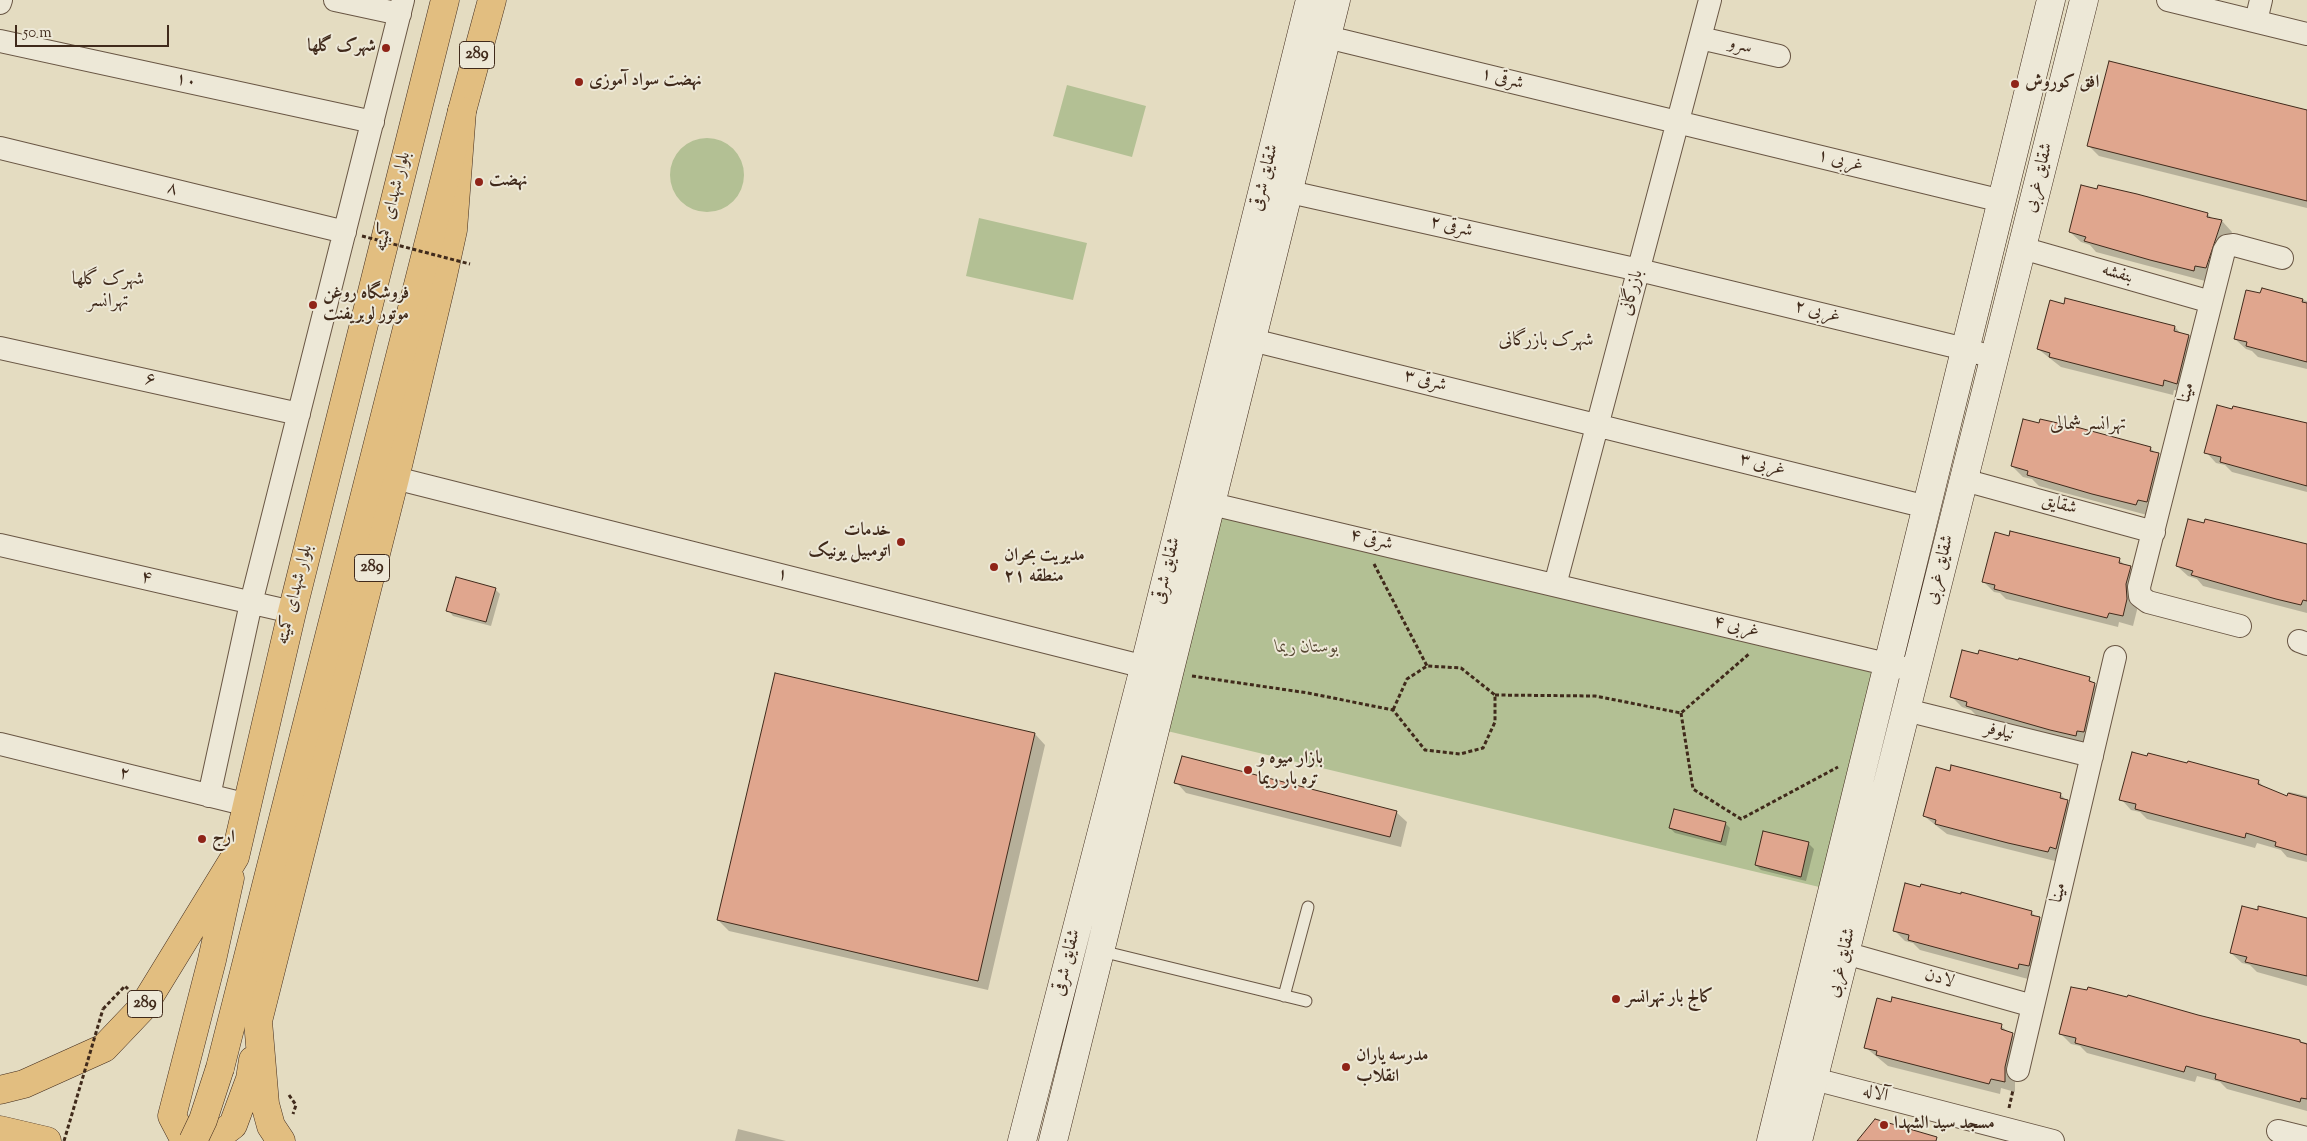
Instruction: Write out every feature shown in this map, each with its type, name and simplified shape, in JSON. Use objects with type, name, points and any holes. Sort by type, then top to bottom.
[{"type":"main road","name":"بلوار شهدای کمیته","points":[[0,1090],[24,1084],[104,1048],[142,1007],[235,857],[292,612],[445,0]]},
{"type":"main road","name":"289","points":[[281,1141],[271,1126],[265,1104],[258,1021],[395,478],[453,230],[462,111],[492,0]]},
{"type":"main road","points":[[193,1141],[203,1120],[220,1068],[462,111]]},
{"type":"main road","points":[[199,1141],[182,1135],[172,1116],[173,1103],[212,960],[235,857]]},
{"type":"main road","points":[[212,1141],[233,1125],[250,1079],[258,1021]]},
{"type":"main road","points":[[0,1130],[47,1141]]},
{"type":"street","points":[[209,796],[251,603],[299,414],[354,234],[372,122],[401,7],[335,0]]},
{"type":"street","name":"شقایق شرقی","points":[[1199,501],[1252,340],[1276,189],[1310,0]]},
{"type":"street","name":"شقایق شرقی","points":[[1022,1141],[1157,671],[1276,189],[1327,37],[1336,0]]},
{"type":"street","name":"بازرگانی","points":[[1555,585],[1710,0]]},
{"type":"street","name":"شقایق غربی","points":[[1771,1141],[2051,0]]},
{"type":"street","name":"شقایق غربی","points":[[1798,1141],[2084,0]]},
{"type":"street","points":[[2168,0],[2258,11],[2307,34]]},
{"type":"street","name":"۱ شرقی","points":[[1327,37],[1678,122]]},
{"type":"street","name":"سرو","points":[[1700,38],[1779,56]]},
{"type":"street","name":"۱۰","points":[[0,41],[372,122]]},
{"type":"street","name":"۱ غربی","points":[[1678,122],[2002,201]]},
{"type":"street","name":"۸","points":[[0,148],[354,234]]},
{"type":"street","name":"۲ شرقی","points":[[1276,189],[1639,270]]},
{"type":"street","name":"مینا","points":[[2240,626],[2148,602],[2140,596],[2139,587],[2227,246],[2234,245],[2282,258]]},
{"type":"street","name":"بنفشه","points":[[2022,248],[2211,302]]},
{"type":"street","name":"۲ غربی","points":[[1639,270],[1965,349],[1995,358]]},
{"type":"street","name":"۳ شرقی","points":[[1252,340],[1597,425]]},
{"type":"street","name":"۶","points":[[0,348],[299,414]]},
{"type":"street","name":"۳ غربی","points":[[1597,425],[1926,506]]},
{"type":"street","name":"۱","points":[[395,478],[1157,671]]},
{"type":"street","name":"شقایق","points":[[1964,480],[2154,532]]},
{"type":"street","name":"۴ شرقی","points":[[1199,501],[1555,585]]},
{"type":"street","name":"۴","points":[[0,545],[292,612]]},
{"type":"street","name":"۴ غربی","points":[[1555,585],[1916,671]]},
{"type":"street","name":"مینا","points":[[2018,1070],[2115,657]]},
{"type":"street","name":"شقایق شرقی","points":[[1053,1141],[1100,951],[1157,671]]},
{"type":"street","name":"نیلوفر","points":[[1906,710],[2092,756]]},
{"type":"street","name":"۲","points":[[0,744],[248,804]]},
{"type":"street","name":"لادن","points":[[1845,953],[2033,1006]]},
{"type":"street","name":"آلاله","points":[[1814,1079],[2053,1141]]},
{"type":"street","points":[[2278,1131],[2307,1138]]},
{"type":"lane","points":[[1284,996],[1308,907]]},
{"type":"lane","points":[[1100,951],[1306,1001]]},
{"type":"path","points":[[354,234],[470,264]]},
{"type":"path","points":[[1361,539],[1427,666]]},
{"type":"path","points":[[1681,713],[1769,636]]},
{"type":"path","points":[[1393,710],[1406,679],[1427,666],[1461,668],[1495,696],[1595,696],[1681,713]]},
{"type":"path","points":[[1157,671],[1308,693],[1393,710],[1424,750],[1460,754],[1483,748],[1495,722],[1495,696]]},
{"type":"path","points":[[1681,713],[1693,790],[1741,819],[1837,766],[1860,776]]},
{"type":"path","points":[[64,1141],[103,1009],[125,986]]},
{"type":"path","points":[[2004,1128],[2018,1070]]},
{"type":"green space","points":[[1067,85],[1146,106],[1132,157],[1053,136]]},
{"type":"green space","points":[[707,138],[721,141],[733,149],[741,161],[744,175],[741,189],[733,201],[721,209],[707,212],[693,209],[681,201],[673,189],[670,175],[673,161],[681,149],[693,141]]},
{"type":"green space","points":[[979,218],[1087,243],[1073,300],[966,276]]},
{"type":"green space","name":"بوستان ریما","points":[[1220,513],[1893,677],[1836,891],[1163,730]]},
{"type":"building","points":[[2109,61],[2307,110],[2307,201],[2087,146]]},
{"type":"building","points":[[2081,185],[2097,189],[2098,185],[2137,194],[2208,213],[2207,217],[2222,220],[2206,268],[2195,266],[2194,271],[2150,260],[2084,241],[2086,237],[2069,232]]},
{"type":"building","points":[[2262,288],[2303,299],[2302,302],[2307,303],[2307,362],[2246,346],[2247,342],[2234,339],[2246,290],[2260,293]]},
{"type":"building","points":[[2065,298],[2175,326],[2174,331],[2189,335],[2177,384],[2164,380],[2163,386],[2123,376],[2049,357],[2050,353],[2037,349],[2050,300],[2064,304]]},
{"type":"building","points":[[2217,405],[2232,409],[2233,406],[2307,423],[2307,486],[2220,462],[2221,457],[2204,453]]},
{"type":"building","points":[[2023,419],[2039,423],[2040,419],[2151,447],[2150,451],[2159,453],[2147,502],[2138,500],[2136,505],[2092,494],[2027,475],[2028,471],[2011,466]]},
{"type":"building","points":[[2188,519],[2204,523],[2205,519],[2307,544],[2307,601],[2303,600],[2301,605],[2276,599],[2191,575],[2193,571],[2176,566]]},
{"type":"building","points":[[2010,531],[2120,558],[2119,563],[2131,566],[2126,584],[2127,599],[2123,616],[2109,613],[2107,618],[1994,589],[1995,585],[1982,582],[1995,532],[2009,536]]},
{"type":"building","points":[[456,577],[496,588],[486,622],[446,611]]},
{"type":"building","points":[[1962,650],[1978,654],[1979,650],[2018,660],[2019,658],[2090,677],[2089,681],[2095,683],[2084,732],[2077,731],[2076,736],[2050,730],[1966,706],[1967,702],[1950,697]]},
{"type":"building","points":[[775,673],[1035,733],[978,981],[717,920]]},
{"type":"building","points":[[2132,752],[2147,756],[2148,753],[2187,763],[2188,761],[2259,780],[2258,784],[2287,796],[2288,793],[2307,798],[2307,855],[2275,846],[2276,842],[2246,833],[2245,838],[2135,809],[2136,804],[2119,800]]},
{"type":"building","points":[[1182,756],[1397,811],[1390,837],[1174,783]]},
{"type":"building","points":[[1951,765],[2061,793],[2060,798],[2068,800],[2056,849],[2050,847],[2048,852],[2008,843],[1935,824],[1936,820],[1923,816],[1936,767],[1950,771]]},
{"type":"building","points":[[1674,809],[1726,822],[1721,842],[1669,828]]},
{"type":"building","points":[[1763,831],[1809,842],[1801,877],[1755,865]]},
{"type":"building","points":[[1905,883],[1920,887],[1921,884],[1961,894],[1961,892],[2032,911],[2031,915],[2040,917],[2029,966],[2019,964],[2018,969],[1990,962],[1908,940],[1909,935],[1893,931]]},
{"type":"building","points":[[2242,906],[2258,910],[2258,906],[2307,918],[2307,976],[2245,962],[2247,957],[2230,953]]},
{"type":"building","points":[[2071,987],[2087,990],[2088,987],[2127,997],[2128,995],[2198,1015],[2300,1040],[2300,1042],[2307,1044],[2307,1099],[2301,1098],[2300,1102],[2215,1079],[2216,1074],[2186,1066],[2184,1072],[2075,1043],[2076,1038],[2059,1034]]},
{"type":"building","points":[[1892,997],[2002,1024],[2001,1029],[2013,1033],[2005,1067],[2005,1082],[1991,1079],[1989,1084],[1876,1055],[1877,1051],[1864,1048],[1877,998],[1891,1002]]},
{"type":"building","name":"مسجد سید الشهدا","points":[[1875,1119],[1937,1137],[1936,1141],[1857,1141]]},
{"type":"place","name":"شهرک گلها","points":[[386,48]]},
{"type":"place","name":"نهضت سواد آموزی","points":[[579,82]]},
{"type":"place","name":"افق کوروش","points":[[2015,84]]},
{"type":"place","name":"نهضت","points":[[479,182]]},
{"type":"place","name":"فروشگاه روغن موتور لوبریفنت","points":[[313,305]]},
{"type":"place","name":"خدمات اتومبیل یونیک","points":[[901,542]]},
{"type":"place","name":"مدیریت بحران منطقه ۲۱","points":[[994,567]]},
{"type":"place","name":"بازار میوه و تره بار ریما","points":[[1248,770]]},
{"type":"place","name":"ارج","points":[[202,839]]},
{"type":"place","name":"کالج بار تهرانسر","points":[[1616,999]]},
{"type":"place","name":"مدرسه یاران انقلاب","points":[[1346,1067]]},
{"type":"place","name":"مسجد سید الشهدا","points":[[1884,1125]]},
{"type":"district","name":"شهرک گلها تهرانسر","points":[[108,292]]},
{"type":"district","name":"شهرک بازرگانی","points":[[1546,342]]},
{"type":"district","name":"تهرانسر شمالی","points":[[2088,426]]}]
